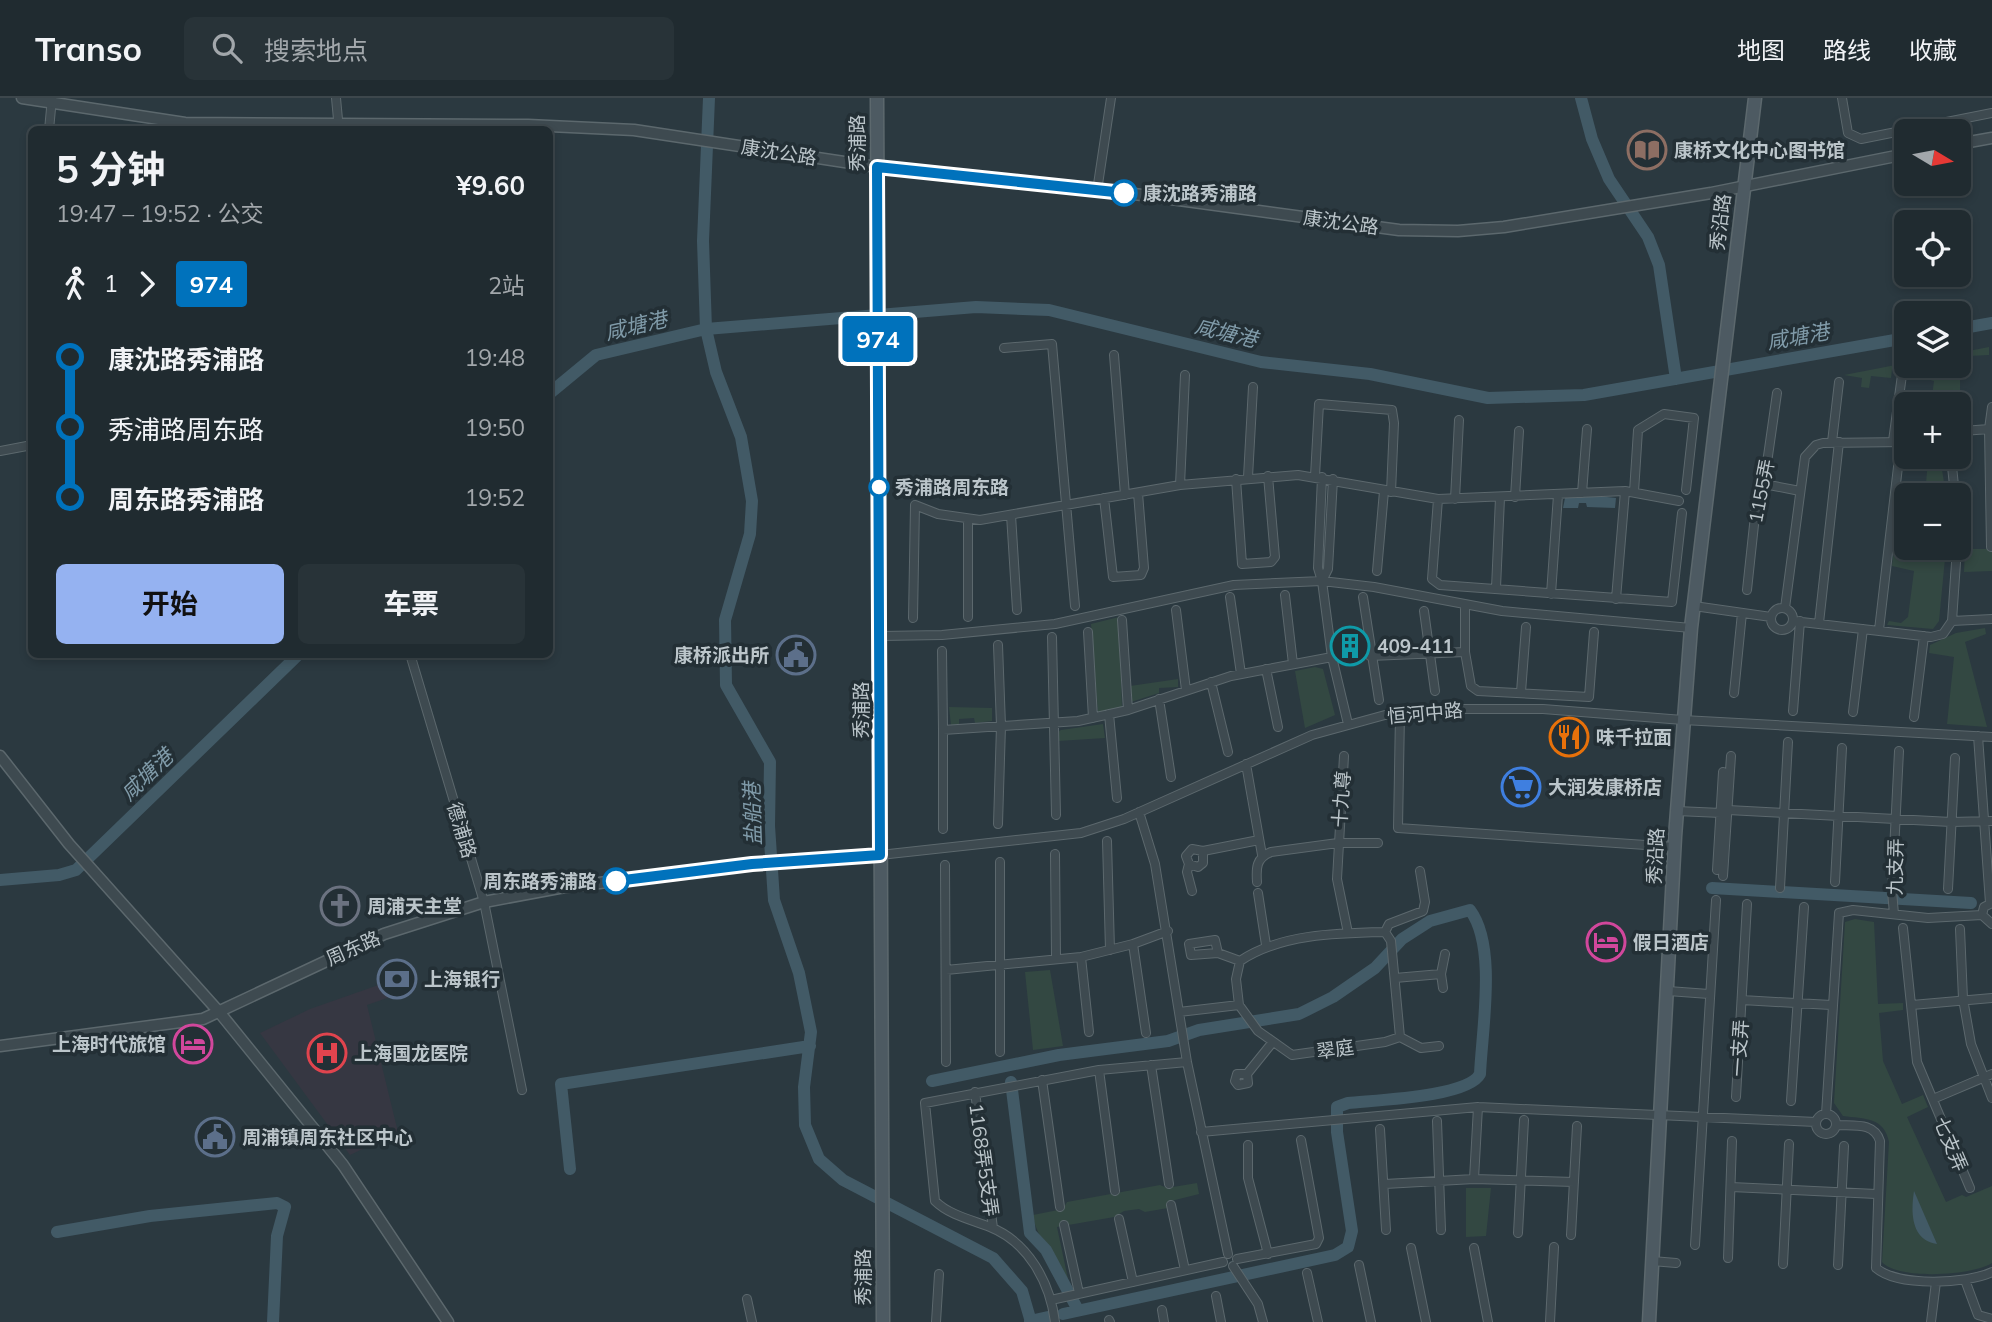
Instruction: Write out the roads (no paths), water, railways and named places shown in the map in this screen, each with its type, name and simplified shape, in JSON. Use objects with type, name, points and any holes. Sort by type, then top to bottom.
[{"type":"main road","name":"秀浦路","points":[[877,98],[883,1322]]},
{"type":"main road","name":"秀沿路","points":[[1648,1322],[1677,811],[1691,628],[1755,98]]},
{"type":"street","name":"康沈公路","points":[[22,98],[185,123],[300,126]]},
{"type":"street","points":[[336,98],[339,126]]},
{"type":"street","points":[[1097,191],[1111,98]]},
{"type":"street","points":[[1842,98],[1848,133],[1853,137],[1861,139],[1894,133]]},
{"type":"street","points":[[49,126],[52,101]]},
{"type":"street","points":[[1965,119],[1992,113]]},
{"type":"street","name":"康沈公路","points":[[553,128],[634,130],[877,167],[1097,191],[1399,230],[1458,231],[1504,227],[1744,187],[1894,156]]},
{"type":"street","points":[[1971,142],[1992,138]]},
{"type":"street","points":[[1004,348],[1052,344],[1075,606]]},
{"type":"street","points":[[1114,355],[1125,495]]},
{"type":"street","points":[[1180,485],[1185,374]]},
{"type":"street","points":[[1819,623],[1839,382]]},
{"type":"street","points":[[1248,477],[1253,387]]},
{"type":"street","name":"1155弄","points":[[1746,590],[1757,497],[1764,484],[1777,393]]},
{"type":"street","points":[[1348,724],[1332,657],[1318,569],[1319,404],[1392,410],[1394,423],[1377,571]]},
{"type":"street","points":[[1991,547],[1989,429],[1992,407]]},
{"type":"street","points":[[1616,599],[1638,430],[1664,414],[1694,418],[1686,491]]},
{"type":"street","points":[[1455,499],[1459,420]]},
{"type":"street","points":[[1582,493],[1587,429]]},
{"type":"street","points":[[1971,430],[1989,429]]},
{"type":"street","points":[[1515,497],[1520,431]]},
{"type":"street","points":[[1835,442],[1894,441]]},
{"type":"street","name":"1155弄","points":[[1785,608],[1805,457],[1816,445],[1835,442]]},
{"type":"street","points":[[0,451],[28,446]]},
{"type":"street","points":[[1879,630],[1897,469]]},
{"type":"street","points":[[1236,479],[1242,564],[1271,562],[1275,557],[1268,476]]},
{"type":"street","points":[[913,618],[915,505],[968,520],[1180,485],[1268,476],[1333,478],[1387,492],[1438,499],[1630,492],[1679,501]]},
{"type":"street","points":[[1322,581],[1328,569],[1333,478]]},
{"type":"street","points":[[1764,484],[1800,491]]},
{"type":"street","points":[[1104,498],[1113,577],[1141,575],[1144,568],[1138,493]]},
{"type":"street","points":[[1551,594],[1558,495]]},
{"type":"street","points":[[1496,588],[1500,498]]},
{"type":"street","points":[[1438,499],[1432,579],[1440,585],[1616,599],[1672,602],[1682,513]]},
{"type":"street","points":[[1011,515],[1017,610]]},
{"type":"street","points":[[968,520],[968,617]]},
{"type":"street","points":[[1793,711],[1797,621],[1785,608],[1775,611],[1771,617],[1772,624],[1780,631],[1797,621],[1924,636],[1943,634],[1952,621],[1956,560]]},
{"type":"street","points":[[881,636],[1018,629],[1055,624],[1234,585],[1322,581],[1374,587],[1465,606],[1691,628]]},
{"type":"street","points":[[1285,595],[1293,664]]},
{"type":"street","points":[[1230,597],[1241,674]]},
{"type":"street","points":[[1363,597],[1370,656],[1379,700]]},
{"type":"street","points":[[1465,606],[1465,652],[1471,687],[1478,691],[1590,697],[1594,632]]},
{"type":"street","points":[[1694,606],[1771,617]]},
{"type":"street","points":[[1176,610],[1186,690]]},
{"type":"street","points":[[1424,611],[1435,691]]},
{"type":"street","points":[[1734,693],[1742,613]]},
{"type":"street","points":[[1952,621],[1992,619]]},
{"type":"street","points":[[1122,620],[1128,710]]},
{"type":"street","points":[[1521,692],[1526,627]]},
{"type":"street","points":[[1853,712],[1863,629]]},
{"type":"street","points":[[1088,632],[1093,718]]},
{"type":"street","points":[[1914,717],[1924,636]]},
{"type":"street","points":[[1052,637],[1056,815]]},
{"type":"street","points":[[998,645],[1001,726],[999,824]]},
{"type":"street","points":[[942,651],[943,829]]},
{"type":"street","points":[[1370,656],[1465,652]]},
{"type":"street","points":[[943,730],[1056,724],[1093,718],[1128,710],[1241,674],[1332,657]]},
{"type":"street","name":"德浦路","points":[[411,658],[484,902],[522,1090]]},
{"type":"street","points":[[1266,669],[1278,727]]},
{"type":"street","points":[[1211,682],[1228,752]]},
{"type":"street","points":[[1159,699],[1171,777]]},
{"type":"street","name":"恒河中路","points":[[880,855],[1081,833],[1139,813],[1312,735],[1348,724],[1400,714],[1498,708],[1992,737]]},
{"type":"street","points":[[1109,714],[1117,798]]},
{"type":"street","points":[[1400,714],[1398,828],[1675,847]]},
{"type":"street","points":[[1978,736],[1987,821],[1991,903],[1984,907],[1982,915]]},
{"type":"street","points":[[1780,888],[1788,742]]},
{"type":"street","points":[[1835,882],[1842,748]]},
{"type":"street","name":"九支弄","points":[[1894,914],[1899,751]]},
{"type":"street","name":"十九尊","points":[[1344,755],[1337,879],[1348,933]]},
{"type":"street","points":[[0,756],[69,844],[220,1013],[343,1165],[448,1322]]},
{"type":"street","points":[[1720,873],[1731,757]]},
{"type":"street","points":[[1948,889],[1955,758]]},
{"type":"street","points":[[1246,764],[1262,855],[1256,865],[1256,882]]},
{"type":"street","points":[[1723,772],[1724,812]]},
{"type":"street","name":"九支弄","points":[[1677,811],[1784,813],[1951,822],[1987,821]]},
{"type":"street","points":[[1139,813],[1155,864],[1168,931],[1187,1062],[1225,1258]]},
{"type":"street","points":[[1203,852],[1259,840]]},
{"type":"street","points":[[1107,841],[1110,950]]},
{"type":"street","name":"十九尊","points":[[1262,855],[1338,843],[1378,843]]},
{"type":"street","points":[[1192,891],[1186,856],[1189,851],[1198,848],[1203,852]]},
{"type":"street","points":[[1189,864],[1195,867],[1203,863],[1203,852]]},
{"type":"street","points":[[1055,854],[1056,958]]},
{"type":"street","name":"周东路","points":[[0,1046],[203,1019],[384,934],[484,902],[559,888],[752,864],[880,855]]},
{"type":"street","points":[[1000,862],[1000,1052]]},
{"type":"street","points":[[945,865],[946,1062]]},
{"type":"street","points":[[1385,932],[1389,924],[1423,911],[1425,902],[1420,871]]},
{"type":"street","points":[[1258,893],[1266,945]]},
{"type":"street","points":[[1695,1244],[1716,900]]},
{"type":"street","name":"一支弄","points":[[1736,1097],[1747,904]]},
{"type":"street","points":[[1791,1101],[1804,907]]},
{"type":"street","points":[[1200,1132],[1478,1107],[1816,1122],[1826,1114],[1839,913],[1853,910],[1928,918],[1982,915],[1992,924]]},
{"type":"street","name":"七支弄","points":[[1903,928],[1917,1062],[1970,1188]]},
{"type":"street","points":[[1960,929],[1963,999],[1970,1044],[1988,1075],[1992,1097]]},
{"type":"street","points":[[946,970],[1001,962],[1081,957],[1133,944],[1168,931]]},
{"type":"street","points":[[1218,953],[1240,961],[1266,945],[1348,933],[1385,932]]},
{"type":"street","points":[[1385,932],[1391,941],[1400,1037]]},
{"type":"street","points":[[1133,944],[1146,1032]]},
{"type":"street","points":[[1443,988],[1441,974],[1445,954]]},
{"type":"street","points":[[1081,957],[1089,1032]]},
{"type":"street","name":"翠庭","points":[[1240,961],[1236,979],[1238,1005],[1245,1018],[1272,1043],[1292,1055],[1385,1042],[1400,1037],[1421,1048],[1438,1046]]},
{"type":"street","points":[[1395,978],[1441,974]]},
{"type":"street","points":[[1668,991],[1709,994]]},
{"type":"street","points":[[1912,1005],[1992,998]]},
{"type":"street","name":"一支弄","points":[[1742,1000],[1831,1005]]},
{"type":"street","points":[[1179,1012],[1238,1005]]},
{"type":"street","points":[[1247,1074],[1272,1043]]},
{"type":"street","name":"1168弄5支弄","points":[[1055,1322],[1041,1273],[1013,1239],[940,1206],[935,1201],[925,1103],[1099,1070],[1187,1062]]},
{"type":"street","points":[[1151,1065],[1169,1184]]},
{"type":"street","points":[[1099,1070],[1115,1191]]},
{"type":"street","name":"七支弄","points":[[1933,1099],[1988,1075]]},
{"type":"street","points":[[1042,1080],[1060,1207]]},
{"type":"street","name":"1168弄5支弄","points":[[975,1093],[993,1228]]},
{"type":"street","points":[[1474,1179],[1478,1107]]},
{"type":"street","points":[[1826,1114],[1833,1116],[1837,1125]]},
{"type":"street","points":[[1518,1233],[1524,1120]]},
{"type":"street","points":[[1437,1121],[1441,1230]]},
{"type":"street","points":[[1816,1122],[1818,1131],[1826,1135],[1832,1133],[1837,1125]]},
{"type":"street","points":[[1837,1125],[1870,1127],[1878,1133],[1880,1141],[1875,1268],[1889,1275],[1936,1282],[1965,1280],[1992,1272]]},
{"type":"street","points":[[1571,1235],[1577,1126]]},
{"type":"street","points":[[1380,1129],[1386,1230]]},
{"type":"street","points":[[1235,1266],[1268,1254],[1316,1244],[1319,1238],[1301,1140]]},
{"type":"street","points":[[1728,1258],[1732,1141]]},
{"type":"street","points":[[1783,1264],[1789,1144]]},
{"type":"street","points":[[1248,1145],[1248,1178],[1268,1254]]},
{"type":"street","points":[[1838,1265],[1844,1146]]},
{"type":"street","points":[[1385,1184],[1474,1179],[1574,1182]]},
{"type":"street","points":[[1731,1187],[1876,1194]]},
{"type":"street","points":[[1171,1205],[1185,1270]]},
{"type":"street","points":[[1119,1219],[1133,1282]]},
{"type":"street","points":[[1064,1226],[1072,1295]]},
{"type":"street","points":[[1550,1322],[1554,1247]]},
{"type":"street","points":[[1411,1248],[1426,1322]]},
{"type":"street","points":[[1474,1248],[1488,1322]]},
{"type":"street","points":[[1052,1305],[1072,1295],[1185,1270],[1232,1254],[1245,1286],[1258,1304],[1263,1322]]},
{"type":"street","points":[[1652,1261],[1676,1263]]},
{"type":"street","points":[[1359,1265],[1371,1322]]},
{"type":"street","points":[[1307,1273],[1318,1322]]},
{"type":"street","points":[[936,1322],[939,1274]]},
{"type":"street","points":[[1965,1280],[1978,1315],[1992,1319]]},
{"type":"street","points":[[1931,1322],[1936,1282]]},
{"type":"street","points":[[1216,1296],[1221,1322]]},
{"type":"street","points":[[747,1299],[752,1322]]},
{"type":"street","points":[[1162,1310],[1164,1322]]},
{"type":"water","points":[[1565,498],[1616,498],[1615,508],[1587,507],[1586,503],[1579,503],[1578,508],[1563,508]]},
{"type":"water","points":[[1914,1191],[1937,1244],[1928,1241],[1917,1231],[1913,1216]]},
{"type":"waterway","name":"盐船港","points":[[709,98],[703,241],[706,329],[716,372],[741,437],[752,501],[750,534],[725,620],[726,685],[770,762],[769,826],[774,900],[799,973],[811,1032],[804,1087],[805,1125],[819,1159],[843,1180],[993,1258],[1022,1291],[1031,1322]]},
{"type":"waterway","points":[[1581,98],[1592,139],[1609,179],[1648,237],[1659,265],[1676,379]]},
{"type":"waterway","name":"咸塘港","points":[[553,391],[596,355],[706,329],[976,307],[1049,310],[1261,362],[1370,374],[1488,398],[1584,395],[1894,340]]},
{"type":"waterway","name":"咸塘港","points":[[1971,327],[1992,323]]},
{"type":"waterway","name":"咸塘港","points":[[0,880],[59,875],[76,870],[295,658]]},
{"type":"waterway","points":[[1712,888],[1971,903]]},
{"type":"waterway","points":[[932,1081],[1059,1055],[1168,1041],[1199,1030],[1299,1014],[1333,997],[1375,968],[1402,939],[1430,921],[1470,910],[1478,926],[1486,966],[1480,1074],[1472,1082],[1458,1088],[1399,1099],[1348,1103],[1337,1107],[1337,1132],[1352,1231],[1348,1247],[1335,1255],[1063,1314]]},
{"type":"waterway","points":[[570,1169],[561,1084],[810,1046]]},
{"type":"waterway","points":[[1011,1082],[1030,1233],[1046,1250],[1078,1310]]},
{"type":"waterway","points":[[57,1232],[150,1216],[277,1203],[285,1207],[277,1236],[273,1322]]},
{"type":"waterway","points":[[1030,1321],[1048,1317]]},
{"type":"place","name":"康桥文化中心图书馆","points":[[1647,150]]},
{"type":"place","name":"康沈路秀浦路","points":[[1124,193]]},
{"type":"place","name":"秀浦路周东路","points":[[879,487]]},
{"type":"place","name":"409-411","points":[[1350,646]]},
{"type":"place","name":"康桥派出所","points":[[796,655]]},
{"type":"place","name":"味千拉面","points":[[1569,737]]},
{"type":"place","name":"大润发康桥店","points":[[1521,787]]},
{"type":"place","name":"周东路秀浦路","points":[[616,881]]},
{"type":"place","name":"周浦天主堂","points":[[340,906]]},
{"type":"place","name":"假日酒店","points":[[1606,942]]},
{"type":"place","name":"上海银行","points":[[397,979]]},
{"type":"place","name":"上海时代旅馆","points":[[193,1044]]},
{"type":"place","name":"上海国龙医院","points":[[327,1053]]},
{"type":"place","name":"周浦镇周东社区中心","points":[[215,1137]]}]
